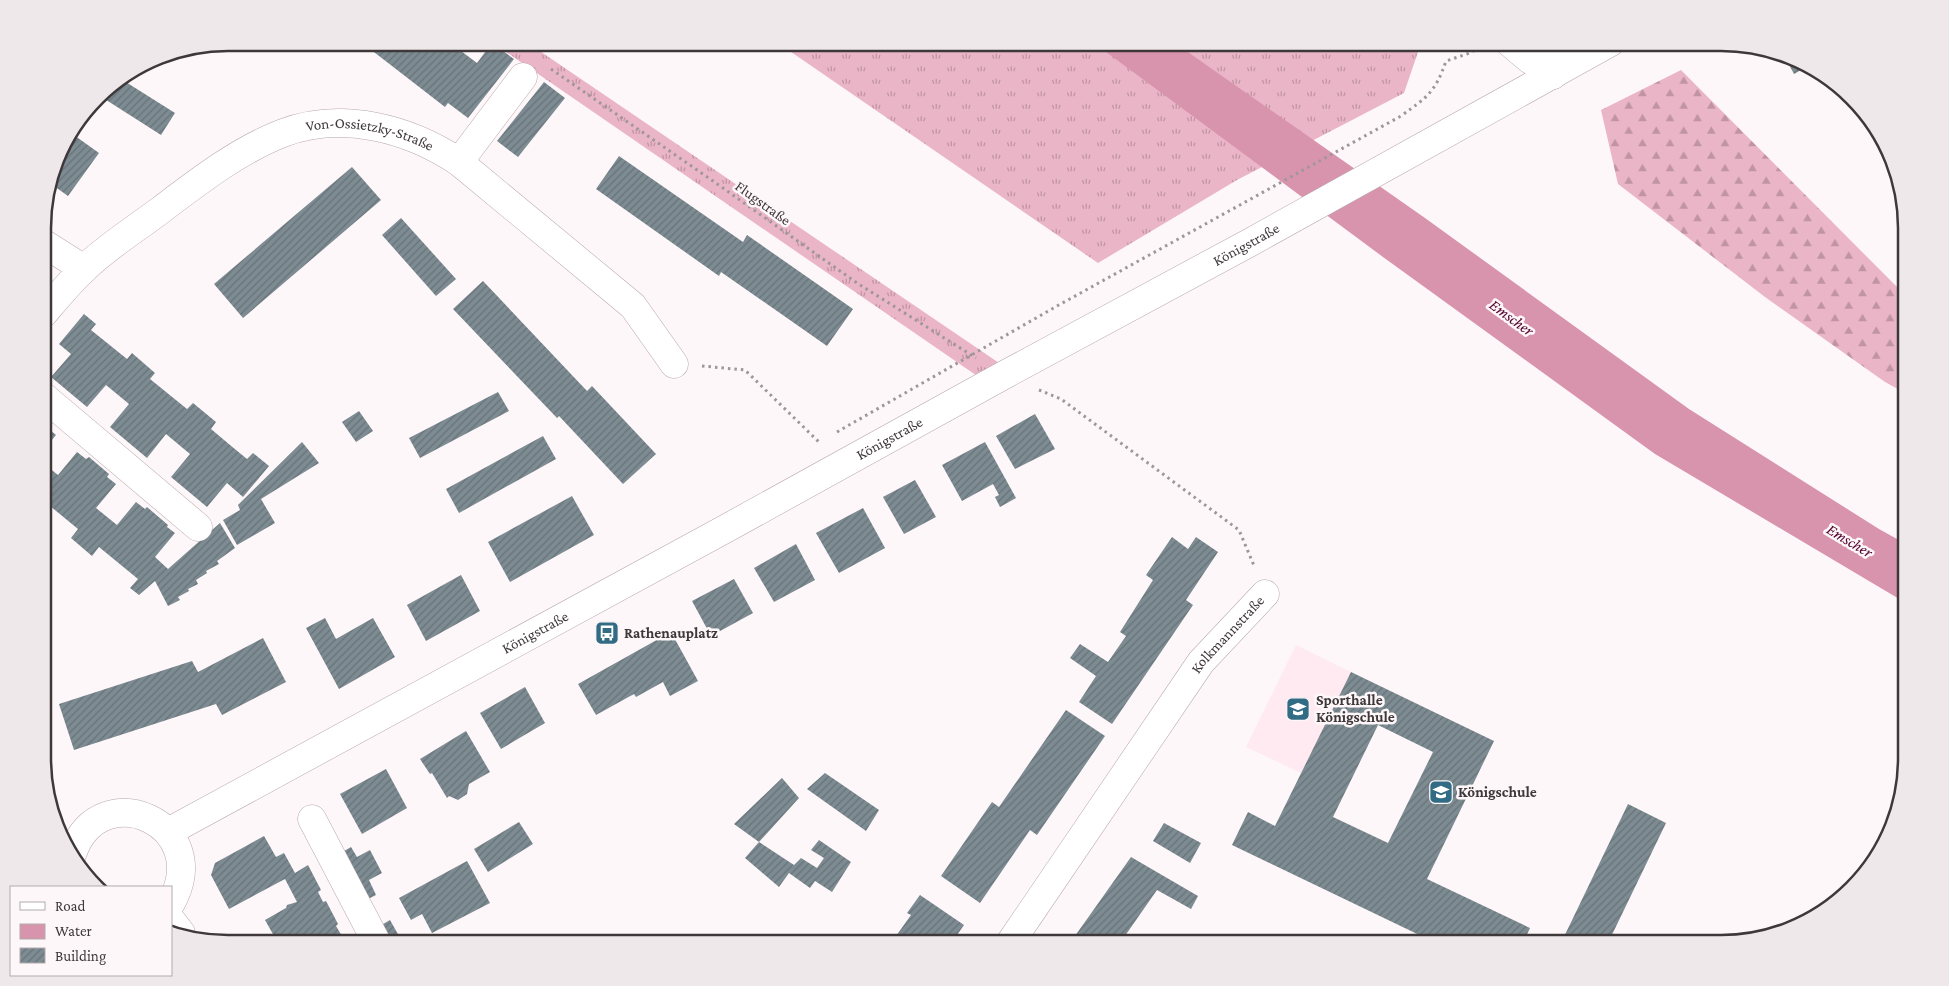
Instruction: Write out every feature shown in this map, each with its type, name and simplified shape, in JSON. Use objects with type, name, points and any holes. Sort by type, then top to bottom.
[{"type":"main road","points":[[1520,51],[1553,75]]},
{"type":"main road","points":[[1552,51],[1553,75]]},
{"type":"main road","name":"Königstraße","points":[[168,832],[1249,243],[1595,51]]},
{"type":"main road","points":[[459,162],[532,65]]},
{"type":"main road","name":"Von-Ossietzky-Straße","points":[[52,304],[84,269],[204,177],[257,145],[284,133],[312,125],[344,123],[377,126],[405,134],[430,145],[459,162],[633,306],[674,364]]},
{"type":"main road","points":[[52,249],[84,269]]},
{"type":"main road","points":[[52,403],[198,527]]},
{"type":"main road","name":"Kolkmannstraße","points":[[1015,935],[1201,662],[1265,594]]},
{"type":"main road","points":[[71,838],[94,823],[111,815],[122,813],[142,815],[159,823],[168,832],[178,849],[180,860],[179,881],[172,900]]},
{"type":"main road","points":[[312,819],[372,935]]},
{"type":"path","name":"Flugstraße","points":[[520,51],[532,65],[713,181],[857,284],[971,355],[1006,374]]},
{"type":"path","points":[[834,433],[1401,116],[1430,95],[1441,76],[1446,61],[1473,51]]},
{"type":"path","points":[[674,364],[745,370],[842,465]]},
{"type":"path","name":"Kolkmannstraße","points":[[1006,374],[1061,398],[1239,530],[1265,594]]},
{"type":"path","points":[[819,442],[826,438]]},
{"type":"shaded area","name":"Sporthalle Königschule","points":[[1296,645],[1351,672],[1301,773],[1246,747]]},
{"type":"green space","points":[[505,51],[540,51],[1005,367],[983,380]]},
{"type":"green space","points":[[790,51],[1418,51],[1404,93],[1237,180],[1098,263]]},
{"type":"green space","points":[[1681,70],[1898,288],[1898,389],[1885,382],[1765,297],[1618,184],[1601,110]]},
{"type":"water","name":"Emscher","points":[[1105,51],[1186,51],[1425,218],[1689,409],[1898,540],[1898,598],[1655,454],[1383,257]]},
{"type":"building","points":[[373,51],[461,51],[477,63],[486,51],[503,51],[514,59],[468,118],[448,103],[445,107]]},
{"type":"building","points":[[1789,65],[1801,70],[1794,74]]},
{"type":"building","points":[[544,82],[565,98],[518,157],[497,141]]},
{"type":"building","points":[[127,83],[175,113],[161,135],[106,100]]},
{"type":"building","points":[[77,137],[99,153],[68,196],[56,187],[69,150]]},
{"type":"building","points":[[619,156],[743,242],[747,235],[853,309],[827,346],[721,272],[719,276],[596,189]]},
{"type":"building","points":[[352,167],[381,200],[243,318],[214,284]]},
{"type":"building","points":[[401,218],[456,279],[436,296],[382,235]]},
{"type":"building","points":[[483,281],[587,391],[592,386],[656,454],[623,484],[453,309]]},
{"type":"building","points":[[84,314],[96,324],[91,330],[127,359],[132,353],[155,373],[150,379],[187,409],[193,403],[216,422],[211,429],[247,459],[253,453],[269,466],[243,497],[227,483],[207,507],[171,477],[190,454],[166,434],[147,458],[110,427],[129,404],[106,385],[87,407],[52,378],[71,354],[59,344]]},
{"type":"building","points":[[498,392],[509,411],[420,458],[409,438]]},
{"type":"building","points":[[359,411],[373,431],[356,442],[342,422]]},
{"type":"building","points":[[1035,414],[1055,449],[1015,469],[996,436]]},
{"type":"building","points":[[52,431],[56,435],[52,440]]},
{"type":"building","points":[[543,436],[556,459],[459,513],[446,489]]},
{"type":"building","points":[[302,442],[319,463],[261,499],[275,523],[237,545],[223,520],[240,510],[238,505]]},
{"type":"building","points":[[985,442],[1016,498],[1000,507],[995,497],[999,495],[993,484],[962,501],[942,465]]},
{"type":"building","points":[[77,452],[86,459],[89,457],[109,474],[107,477],[116,484],[96,508],[117,525],[136,502],[145,509],[147,507],[175,533],[155,557],[168,569],[220,523],[235,548],[217,561],[219,564],[206,571],[207,573],[196,580],[198,584],[178,597],[180,600],[168,606],[155,581],[139,595],[130,588],[138,579],[99,547],[92,556],[71,538],[78,529],[51,507],[52,470],[58,475]]},
{"type":"building","points":[[915,480],[936,517],[904,534],[883,497]]},
{"type":"building","points":[[572,496],[594,535],[510,582],[488,542]]},
{"type":"building","points":[[863,508],[885,548],[839,573],[816,533]]},
{"type":"building","points":[[1172,537],[1188,549],[1196,537],[1218,552],[1186,600],[1193,605],[1112,724],[1079,702],[1096,676],[1070,658],[1080,644],[1108,662],[1126,636],[1120,632],[1153,580],[1146,575]]},
{"type":"building","points":[[796,544],[815,580],[774,602],[754,568]]},
{"type":"building","points":[[461,575],[480,611],[426,641],[407,605]]},
{"type":"building","points":[[734,579],[753,613],[711,636],[692,601]]},
{"type":"building","points":[[325,618],[336,639],[373,618],[395,657],[339,689],[306,628]]},
{"type":"building","points":[[671,632],[698,681],[670,696],[663,682],[636,697],[634,694],[596,715],[578,684]]},
{"type":"building","points":[[263,638],[286,682],[222,715],[216,704],[74,750],[59,704],[192,661],[198,672]]},
{"type":"building","name":"Königschule","points":[[1351,672],[1494,741],[1427,879],[1530,928],[1527,935],[1419,935],[1232,845],[1248,812],[1275,826]],"holes":[[[1378,725],[1433,752],[1388,843],[1333,817]]]},
{"type":"building","points":[[525,687],[545,723],[501,749],[480,713]]},
{"type":"building","points":[[1066,710],[1105,736],[1037,835],[1030,830],[980,903],[941,876],[992,802],[999,807]]},
{"type":"building","points":[[466,731],[490,772],[469,784],[467,794],[458,800],[449,796],[447,798],[432,773],[430,774],[420,759]]},
{"type":"building","points":[[386,769],[407,808],[362,834],[340,794]]},
{"type":"building","points":[[825,773],[879,810],[866,831],[807,789]]},
{"type":"building","points":[[782,778],[799,798],[759,842],[734,824]]},
{"type":"building","points":[[1628,804],[1666,823],[1612,935],[1565,935]]},
{"type":"building","points":[[519,822],[533,844],[488,872],[474,849]]},
{"type":"building","points":[[1164,823],[1201,843],[1190,863],[1153,841]]},
{"type":"building","points":[[264,836],[276,857],[284,853],[295,873],[308,865],[321,890],[318,892],[323,902],[326,901],[341,935],[273,935],[265,920],[286,908],[287,905],[297,902],[285,879],[229,909],[211,875],[215,863]]},
{"type":"building","points":[[819,840],[851,862],[832,892],[815,881],[810,888],[789,873],[779,887],[745,858],[759,842],[794,865],[801,858],[817,868],[824,858],[811,850]]},
{"type":"building","points":[[351,847],[357,857],[370,850],[382,873],[369,880],[376,895],[364,901],[339,854]]},
{"type":"building","points":[[1131,857],[1198,896],[1191,909],[1157,890],[1126,935],[1076,935]]},
{"type":"building","points":[[467,861],[490,903],[432,933],[422,914],[411,920],[399,898]]},
{"type":"building","points":[[920,895],[964,925],[957,935],[897,935],[911,915],[907,913]]},
{"type":"building","points":[[390,920],[398,935],[382,935],[378,927]]},
{"type":"place","name":"Rathenauplatz","points":[[607,633]]},
{"type":"place","name":"Sporthalle Königschule","points":[[1298,709]]},
{"type":"place","name":"Königschule","points":[[1441,792]]}]
